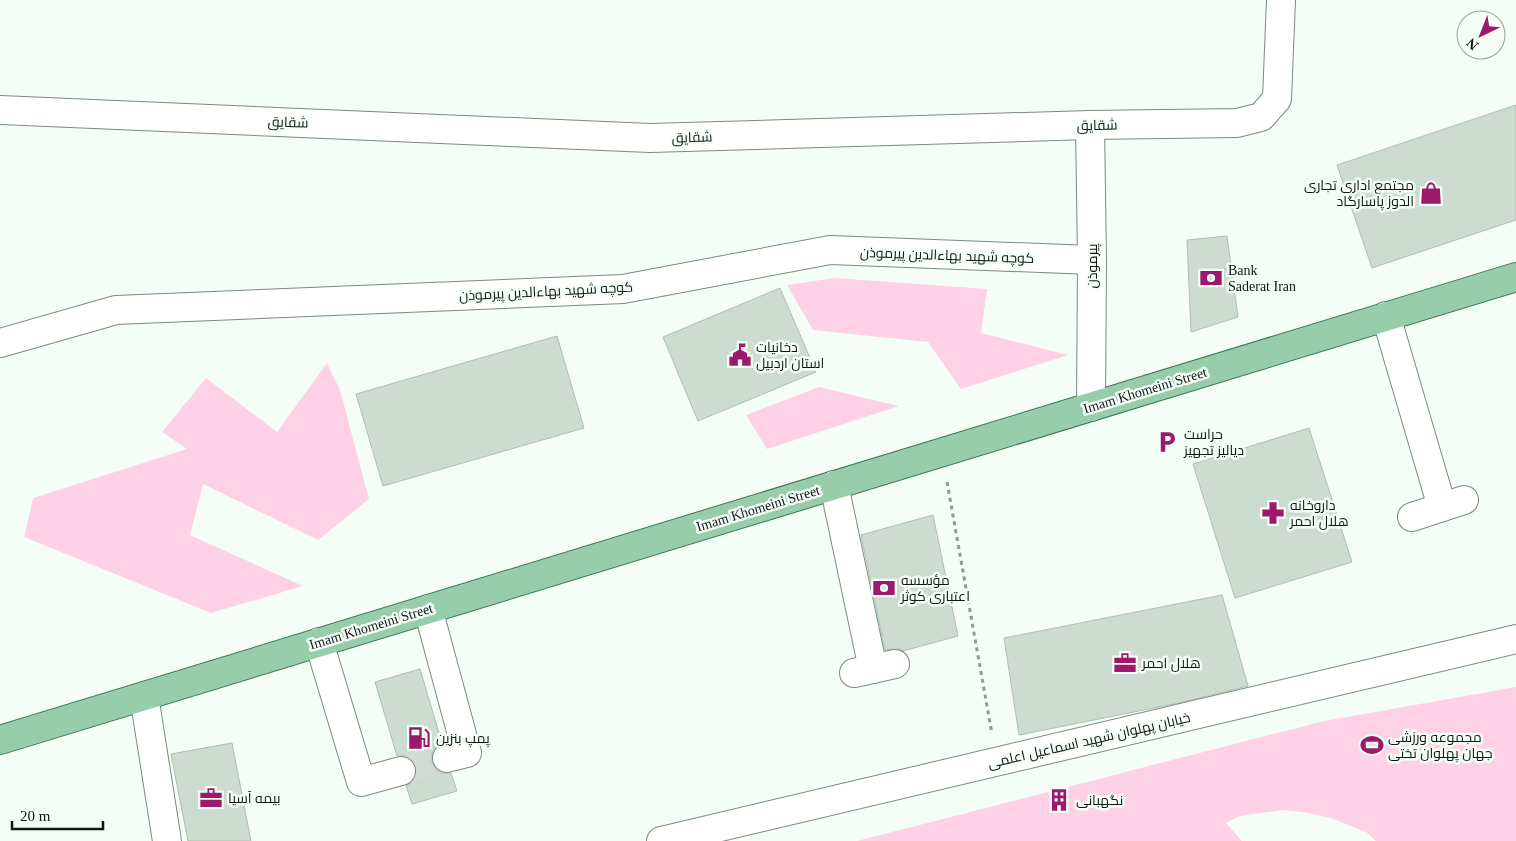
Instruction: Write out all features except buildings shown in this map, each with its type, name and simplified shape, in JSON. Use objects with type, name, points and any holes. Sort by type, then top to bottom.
[{"type":"main road","name":"Imam Khomeini Street","points":[[0,740],[1516,277]]},
{"type":"street","name":"شقایق","points":[[0,110],[650,138],[1090,125],[1237,123],[1261,117],[1277,99],[1281,0]]},
{"type":"street","name":"پیرموذن","points":[[1090,125],[1092,260],[1091,406]]},
{"type":"street","name":"کوچه شهید بهاءالدین پیرموذن","points":[[0,342],[116,310],[623,289],[830,250],[1092,260]]},
{"type":"street","points":[[1386,316],[1453,504],[1412,517]]},
{"type":"street","points":[[834,485],[874,669]]},
{"type":"street","points":[[428,609],[467,753],[447,758]]},
{"type":"street","name":"خیابان پهلوان شهید اسماعیل اعلمی","points":[[661,841],[1516,640]]},
{"type":"street","points":[[319,642],[361,782],[402,771]]},
{"type":"street","points":[[144,696],[167,841]]},
{"type":"path","points":[[941,452],[997,762]]},
{"type":"shaded area","points":[[834,278],[987,289],[981,333],[1068,355],[961,389],[928,342],[813,330],[787,285]]},
{"type":"shaded area","points":[[327,363],[340,390],[369,499],[318,540],[203,484],[190,535],[303,586],[211,613],[24,537],[33,498],[187,449],[162,432],[206,378],[277,432]]},
{"type":"shaded area","points":[[819,387],[899,406],[767,449],[746,415]]},
{"type":"shaded area","name":"مجموعه ورزشی جهان پهلوان تختی","points":[[1516,687],[1516,841],[1376,841],[1366,832],[1331,818],[1283,810],[1240,816],[1226,823],[1242,841],[857,841],[1324,721]]},
{"type":"tunnel","points":[[401,771],[447,758]]},
{"type":"place","name":"مجتمع اداری تجاری الدوز پاسارگاد","points":[[1431,193]]},
{"type":"place","name":"Bank Saderat Iran","points":[[1211,278]]},
{"type":"place","name":"دخانیات استان اردبیل","points":[[740,355]]},
{"type":"place","name":"حراست دیالیز تجهیز","points":[[1167,442]]},
{"type":"place","name":"داروخانه هلال احمر","points":[[1273,513]]},
{"type":"place","name":"مؤسسه اعتباری کوثر","points":[[884,588]]},
{"type":"place","name":"هلال احمر","points":[[1125,663]]},
{"type":"place","name":"پمپ بنزین","points":[[419,738]]},
{"type":"place","name":"مجموعه ورزشی جهان پهلوان تختی","points":[[1372,745]]},
{"type":"place","name":"بیمه آسیا","points":[[211,798]]},
{"type":"place","name":"نگهبانی","points":[[1059,800]]}]
